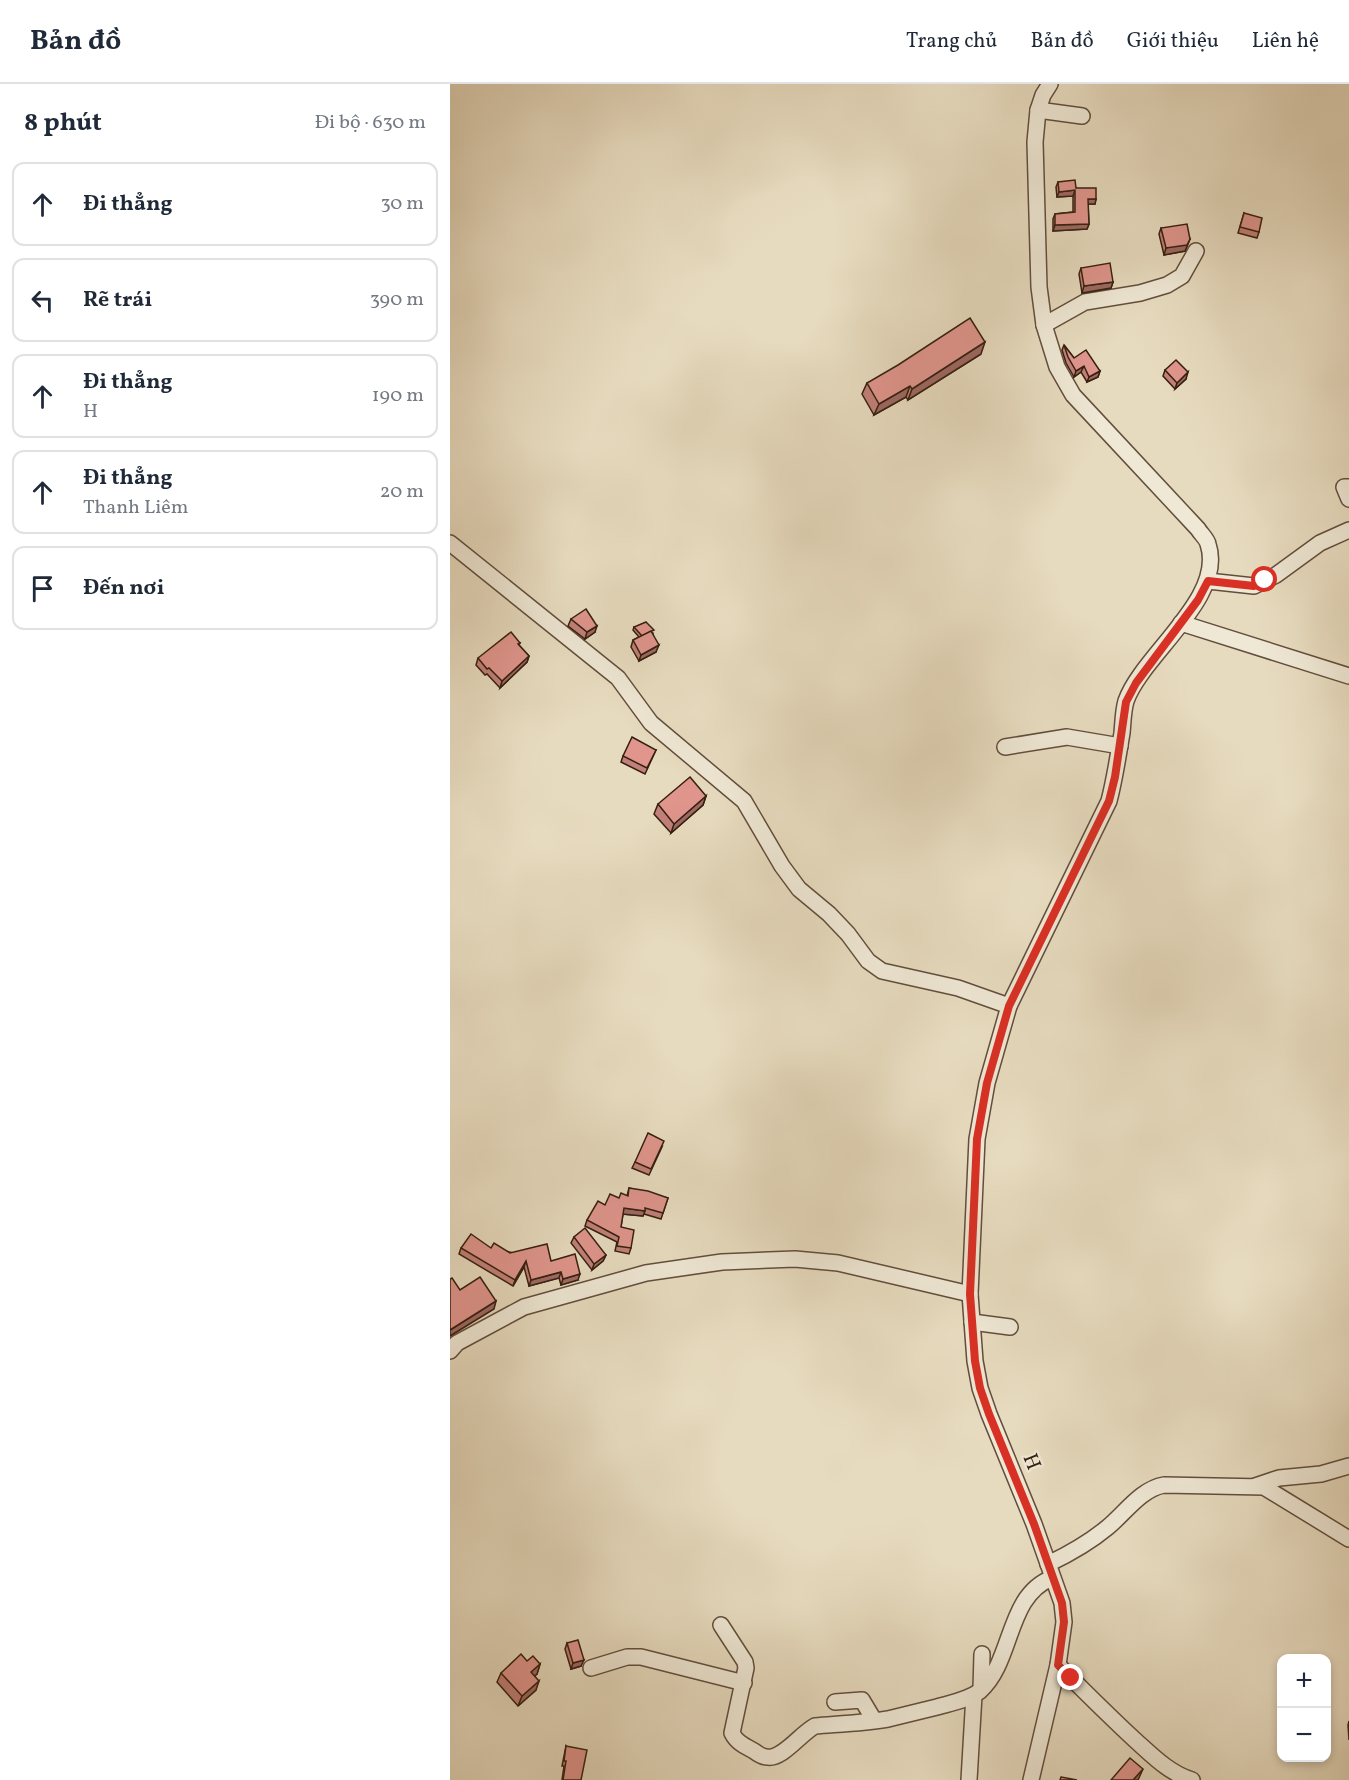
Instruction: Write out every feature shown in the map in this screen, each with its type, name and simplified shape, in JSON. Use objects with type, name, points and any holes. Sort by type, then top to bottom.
[{"type":"street","points":[[1050,84],[1038,110],[1035,142],[1039,287],[1044,325],[1057,367],[1073,395],[1198,530],[1208,544],[1210,561],[1208,581],[1254,586],[1276,575],[1320,543],[1349,530]]},
{"type":"street","points":[[1038,110],[1082,116]]},
{"type":"street","points":[[1044,325],[1085,302],[1140,293],[1167,285],[1182,276],[1196,251]]},
{"type":"street","points":[[1349,487],[1344,487],[1349,499]]},
{"type":"street","points":[[450,543],[618,678],[651,723],[744,801],[782,866],[799,889],[829,914],[848,934],[868,961],[882,971],[958,988],[1009,1006]]},
{"type":"street","name":"H","points":[[1031,1780],[1058,1665],[1064,1622],[1062,1603],[1034,1524],[989,1414],[980,1388],[975,1361],[970,1294],[977,1139],[987,1083],[1009,1006],[1109,801],[1115,777],[1126,702],[1136,683],[1198,600],[1208,581]]},
{"type":"street","points":[[1181,623],[1349,675]]},
{"type":"street","points":[[1005,747],[1067,737],[1120,746]]},
{"type":"street","points":[[450,1351],[457,1343],[524,1307],[646,1273],[722,1262],[795,1259],[838,1263],[970,1294]]},
{"type":"street","points":[[972,1322],[1010,1327]]},
{"type":"street","points":[[1256,1486],[1279,1478],[1321,1474],[1349,1466]]},
{"type":"street","points":[[721,1625],[745,1662],[744,1683],[732,1733],[740,1744],[765,1757],[774,1758],[815,1726],[886,1719],[957,1702],[978,1692],[993,1673],[1020,1608],[1033,1589],[1072,1552],[1098,1534],[1155,1486],[1264,1487],[1349,1539]]},
{"type":"street","points":[[969,1780],[982,1654]]},
{"type":"street","points":[[591,1668],[627,1657],[641,1657],[744,1683]]},
{"type":"street","points":[[1058,1665],[1153,1756],[1182,1777],[1192,1780]]},
{"type":"street","points":[[835,1702],[862,1700],[874,1720]]},
{"type":"building","points":[[1075,180],[1076,188],[1096,188],[1096,199],[1088,199],[1089,224],[1055,225],[1055,214],[1075,212],[1075,190],[1059,192],[1058,182]]},
{"type":"building","points":[[1244,213],[1262,218],[1259,232],[1240,227]]},
{"type":"building","points":[[1187,224],[1190,239],[1187,245],[1166,248],[1161,228]]},
{"type":"building","points":[[1110,263],[1113,282],[1084,286],[1081,268]]},
{"type":"building","points":[[970,318],[985,342],[912,389],[910,386],[879,404],[867,383]]},
{"type":"building","points":[[1064,345],[1074,358],[1086,350],[1100,371],[1089,377],[1084,366],[1076,371]]},
{"type":"building","points":[[1176,360],[1188,372],[1177,383],[1165,370]]},
{"type":"building","points":[[586,609],[597,626],[587,632],[571,619]]},
{"type":"building","points":[[646,622],[654,630],[642,636],[634,627]]},
{"type":"building","points":[[651,631],[659,645],[641,655],[633,640]]},
{"type":"building","points":[[511,632],[529,656],[502,681],[478,658]]},
{"type":"building","points":[[632,737],[656,750],[647,768],[623,756]]},
{"type":"building","points":[[690,777],[706,796],[674,824],[658,804]]},
{"type":"building","points":[[648,1133],[664,1141],[651,1169],[635,1162]]},
{"type":"building","points":[[629,1188],[648,1191],[668,1198],[663,1213],[645,1208],[645,1211],[624,1208],[621,1227],[634,1230],[631,1248],[617,1246],[619,1237],[587,1220],[598,1201],[605,1205],[610,1194],[619,1198],[621,1193],[628,1196]]},
{"type":"building","points":[[585,1228],[606,1255],[594,1264],[574,1237]]},
{"type":"building","points":[[471,1234],[491,1248],[494,1243],[510,1253],[547,1244],[551,1261],[575,1254],[580,1274],[563,1279],[561,1272],[531,1280],[526,1261],[515,1280],[461,1248]]},
{"type":"building","points":[[480,1277],[496,1301],[450,1330],[450,1279],[452,1278],[460,1290]]},
{"type":"building","points":[[578,1640],[584,1660],[573,1663],[567,1643]]},
{"type":"building","points":[[521,1654],[527,1661],[533,1656],[540,1664],[531,1672],[539,1681],[522,1696],[501,1673]]},
{"type":"building","points":[[566,1746],[587,1750],[581,1780],[563,1780]]},
{"type":"building","points":[[1130,1758],[1143,1769],[1133,1780],[1111,1780]]},
{"type":"building","points":[[1061,1777],[1077,1780],[1060,1780]]},
{"type":"route","points":[[1071,1678],[1058,1665],[1064,1622],[1062,1603],[1034,1524],[989,1414],[980,1388],[975,1361],[970,1294],[977,1139],[980,1120],[987,1083],[1009,1006],[1109,801],[1115,777],[1126,702],[1136,683],[1198,600],[1208,581],[1254,586],[1265,580]]}]
